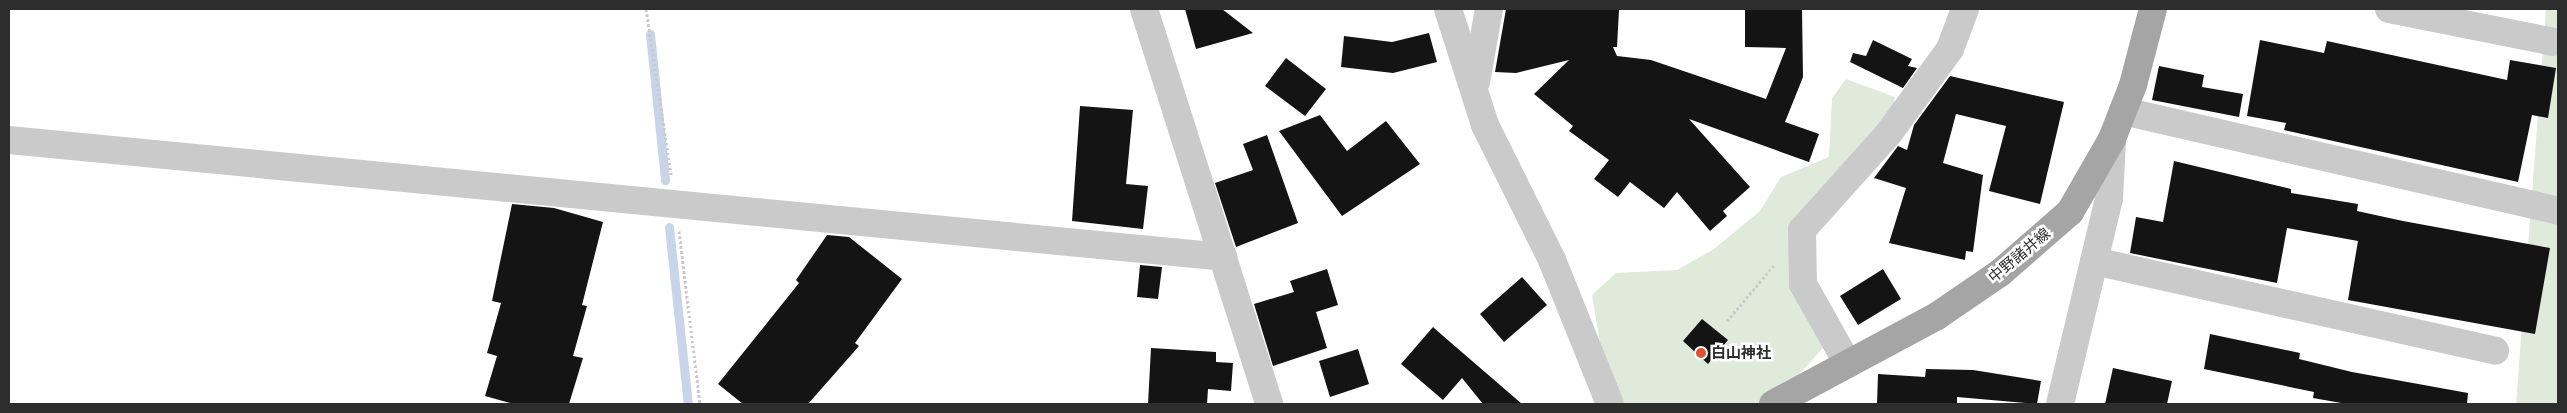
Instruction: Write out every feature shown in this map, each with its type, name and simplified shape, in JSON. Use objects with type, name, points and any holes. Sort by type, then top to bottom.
[{"type":"main road","name":"中野諸井線","points":[[1774,404],[1938,316],[2000,273],[2070,212],[2112,139],[2123,111],[2153,9]]},
{"type":"street","points":[[1144,9],[1269,404]]},
{"type":"street","points":[[1448,9],[1475,96],[1552,260],[1610,404]]},
{"type":"street","points":[[1475,96],[1479,45],[1489,9]]},
{"type":"street","points":[[1848,364],[1803,284],[1802,230],[1889,133],[1950,49],[1965,9]]},
{"type":"street","points":[[2389,9],[2554,42]]},
{"type":"street","points":[[2123,111],[2558,211]]},
{"type":"street","points":[[2060,404],[2109,199],[2112,139]]},
{"type":"street","points":[[9,140],[1223,257]]},
{"type":"street","points":[[2094,261],[2495,351]]},
{"type":"street","points":[[1592,404],[1597,372]]},
{"type":"path","points":[[1727,321],[1802,230]]},
{"type":"green space","points":[[2546,9],[2558,9],[2558,404],[2516,404]]},
{"type":"green space","points":[[1846,79],[1895,97],[1889,133],[1802,230],[1803,284],[1833,337],[1772,404],[1610,403],[1592,295],[1616,273],[1677,270],[1714,249],[1760,211],[1781,177],[1829,157],[1832,98]]},
{"type":"building","points":[[1185,9],[1222,9],[1253,33],[1196,49]]},
{"type":"building","points":[[1506,9],[1619,10],[1617,47],[1613,47],[1617,56],[1651,60],[1766,99],[1786,48],[1745,47],[1745,9],[1802,9],[1803,77],[1785,122],[1819,134],[1809,162],[1689,119],[1750,187],[1723,211],[1727,216],[1710,231],[1677,192],[1664,208],[1630,182],[1618,197],[1594,179],[1609,160],[1569,131],[1573,126],[1534,94],[1569,60],[1516,73],[1495,72]]},
{"type":"building","points":[[1429,33],[1437,62],[1393,73],[1341,67],[1344,36],[1392,42]]},
{"type":"building","points":[[1873,40],[1912,59],[1908,66],[1917,68],[1903,88],[1850,62],[1853,53],[1866,56]]},
{"type":"building","points":[[2260,40],[2324,53],[2327,41],[2507,80],[2510,60],[2556,68],[2548,118],[2532,115],[2518,182],[2284,130],[2286,123],[2247,116]]},
{"type":"building","points":[[1286,58],[1326,89],[1305,116],[1265,86]]},
{"type":"building","points":[[2159,66],[2204,75],[2202,87],[2243,94],[2239,117],[2152,100]]},
{"type":"building","points":[[1950,76],[2064,102],[2040,204],[1989,191],[2006,126],[1956,114],[1943,163],[1983,175],[1973,252],[1966,251],[1965,260],[1889,243],[1906,188],[1874,178],[1898,146],[1907,150],[1914,125]]},
{"type":"building","points":[[1080,106],[1133,110],[1126,184],[1148,186],[1143,229],[1072,221]]},
{"type":"building","points":[[1320,115],[1347,151],[1386,121],[1420,164],[1342,216],[1279,131]]},
{"type":"building","points":[[1267,135],[1298,223],[1236,247],[1215,183],[1253,170],[1243,144]]},
{"type":"building","points":[[2174,161],[2291,189],[2291,193],[2358,204],[2357,211],[2550,248],[2535,334],[2348,300],[2358,241],[2287,228],[2277,283],[2130,253],[2136,217],[2163,222]]},
{"type":"building","points":[[512,204],[554,208],[603,222],[582,305],[587,306],[573,356],[583,358],[569,404],[514,404],[485,396],[497,356],[487,353],[501,303],[492,301]]},
{"type":"building","points":[[827,235],[849,237],[902,279],[855,343],[859,346],[808,404],[743,404],[718,384],[799,283],[796,280]]},
{"type":"building","points":[[1140,265],[1162,267],[1158,299],[1137,297]]},
{"type":"building","points":[[1327,269],[1338,305],[1316,312],[1327,348],[1273,366],[1254,304],[1294,292],[1290,281]]},
{"type":"building","points":[[1883,269],[1901,299],[1858,325],[1840,296]]},
{"type":"building","points":[[1522,277],[1547,305],[1504,342],[1480,314]]},
{"type":"building","name":"白山神社","points":[[1702,319],[1728,340],[1708,364],[1683,341]]},
{"type":"building","points":[[1433,327],[1522,404],[1483,404],[1462,378],[1443,400],[1401,364]]},
{"type":"building","points":[[2210,334],[2300,353],[2299,359],[2352,372],[2468,393],[2467,404],[2347,404],[2313,398],[2314,392],[2204,369]]},
{"type":"building","points":[[1151,348],[1216,352],[1216,362],[1233,363],[1231,391],[1208,389],[1207,404],[1148,404]]},
{"type":"building","points":[[1358,349],[1369,384],[1330,397],[1319,361]]},
{"type":"building","points":[[2113,368],[2172,381],[2167,404],[2105,404]]},
{"type":"building","points":[[1926,369],[1973,370],[2041,381],[2037,404],[1957,397],[1957,404],[1877,404],[1878,374],[1925,377]]},
{"type":"waterway","points":[[650,34],[665,180]]},
{"type":"waterway","points":[[669,227],[688,404]]},
{"type":"place","name":"白山神社","points":[[1701,353]]}]
